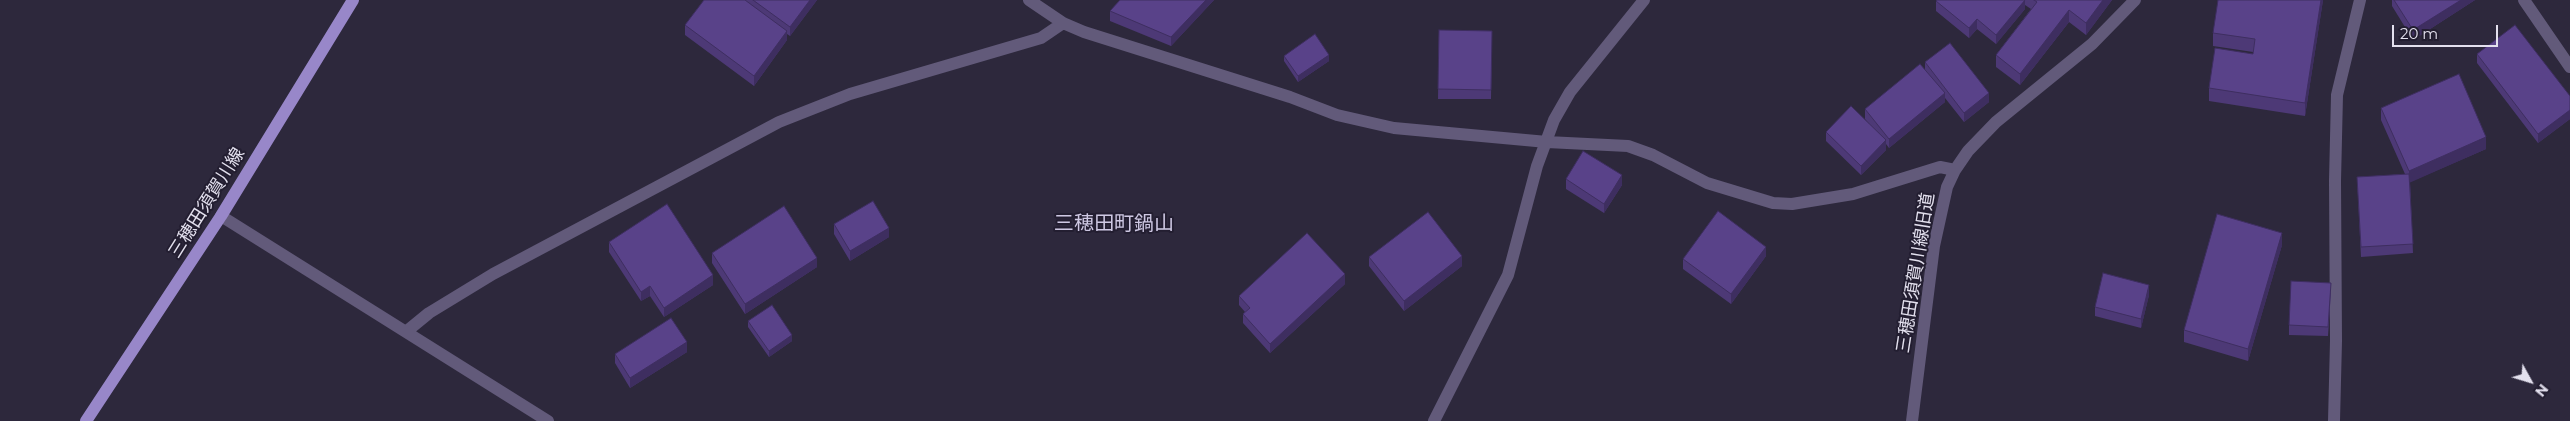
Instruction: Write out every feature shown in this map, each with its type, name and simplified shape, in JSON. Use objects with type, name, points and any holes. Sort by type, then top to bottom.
[{"type":"main road","name":"三穂田須賀川線","points":[[86,421],[221,216],[353,0]]},
{"type":"street","points":[[1029,0],[1063,23],[1084,32],[1368,123],[1394,128],[1547,142],[1628,146],[1733,192],[1773,203],[1792,204],[1853,194],[1940,166],[1956,170]]},
{"type":"street","points":[[1434,421],[1508,275],[1537,166],[1554,120],[1570,92],[1644,0]]},
{"type":"street","name":"三穂田須賀川線旧道","points":[[1912,421],[1934,246],[1947,187],[1956,170],[1968,150],[1996,122],[2092,44],[2136,0]]},
{"type":"street","points":[[2334,421],[2337,95],[2360,0]]},
{"type":"street","points":[[2524,0],[2570,67]]},
{"type":"street","points":[[407,331],[429,313],[493,274],[779,122],[850,94],[1041,38],[1063,23]]},
{"type":"street","points":[[221,216],[548,421]]},
{"type":"building","points":[[704,0],[745,0],[787,31],[754,76],[685,25]]},
{"type":"building","points":[[753,0],[810,0],[790,27]]},
{"type":"building","points":[[1120,0],[1206,0],[1171,37],[1110,11]]},
{"type":"building","points":[[1937,0],[2025,0],[1996,35],[1977,19],[1969,28]]},
{"type":"building","points":[[2034,0],[2103,0],[2086,23],[2069,10],[2020,74],[1996,55],[2037,2]]},
{"type":"building","points":[[2218,0],[2321,0],[2305,103],[2209,88],[2215,48],[2253,54],[2255,39],[2213,33]]},
{"type":"building","points":[[2394,0],[2461,0],[2413,30]]},
{"type":"building","points":[[2515,25],[2570,96],[2570,110],[2538,134],[2477,54]]},
{"type":"building","points":[[1439,30],[1492,31],[1491,90],[1438,89]]},
{"type":"building","points":[[1315,34],[1329,55],[1298,76],[1284,56]]},
{"type":"building","points":[[1950,43],[1989,93],[1964,113],[1925,62]]},
{"type":"building","points":[[1920,64],[1945,93],[1889,139],[1865,109]]},
{"type":"building","points":[[2459,74],[2486,137],[2409,171],[2381,108]]},
{"type":"building","points":[[1851,106],[1886,140],[1861,166],[1826,132]]},
{"type":"building","points":[[1583,151],[1622,175],[1604,204],[1566,179]]},
{"type":"building","points":[[2409,174],[2413,244],[2361,247],[2357,177]]},
{"type":"building","points":[[873,201],[889,228],[850,251],[834,224]]},
{"type":"building","points":[[667,204],[713,275],[664,308],[650,286],[641,292],[609,242]]},
{"type":"building","points":[[784,206],[817,258],[745,304],[712,253]]},
{"type":"building","points":[[1718,211],[1766,247],[1731,294],[1683,259]]},
{"type":"building","points":[[1428,212],[1462,256],[1404,301],[1369,257]]},
{"type":"building","points":[[2217,214],[2282,233],[2248,349],[2184,330]]},
{"type":"building","points":[[1307,233],[1345,274],[1270,344],[1243,314],[1250,308],[1239,296]]},
{"type":"building","points":[[2103,273],[2149,285],[2141,319],[2095,307]]},
{"type":"building","points":[[2291,281],[2331,283],[2328,327],[2289,325]]},
{"type":"building","points":[[772,305],[792,335],[769,351],[748,321]]},
{"type":"building","points":[[671,318],[687,342],[630,378],[615,354]]},
{"type":"district","name":"三穂田町鍋山","points":[[1114,224]]}]
